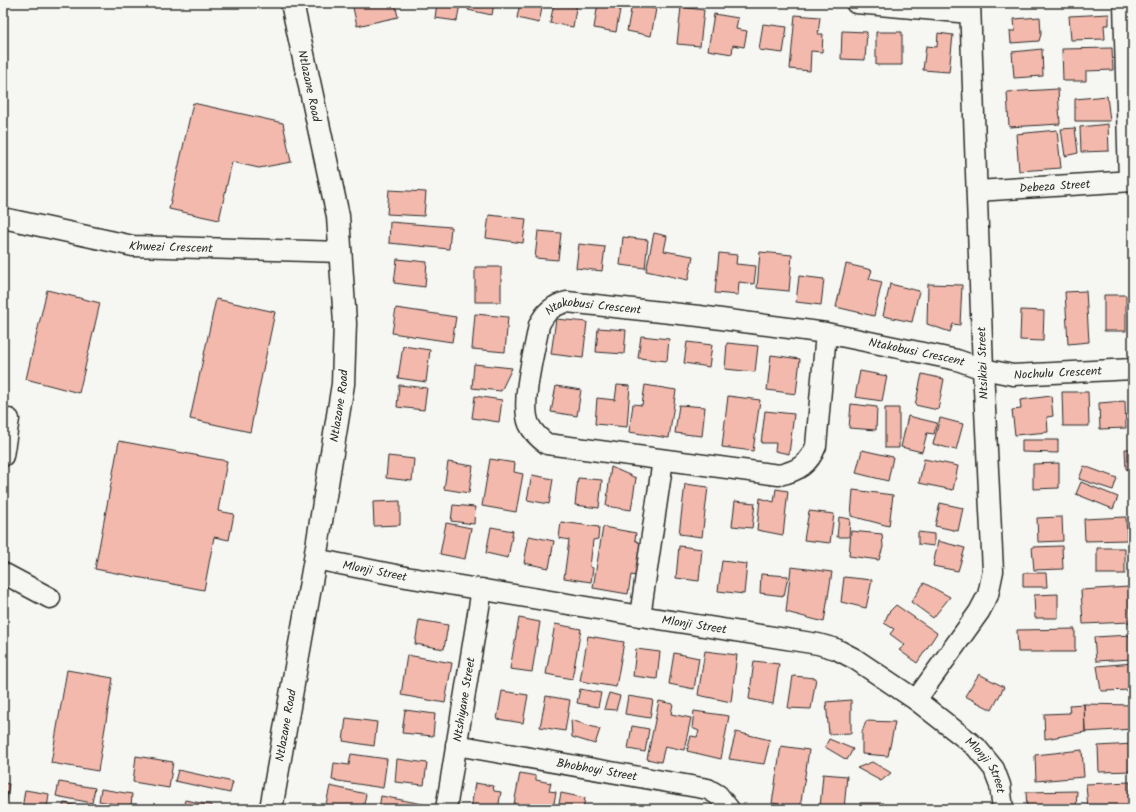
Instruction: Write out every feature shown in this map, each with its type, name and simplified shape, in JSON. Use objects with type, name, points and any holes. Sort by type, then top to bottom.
[{"type":"street","name":"Ntlazane Road","points":[[271,809],[315,559],[343,384],[345,323],[338,216],[292,3]]},
{"type":"street","points":[[856,3],[970,8]]},
{"type":"street","points":[[1124,3],[1131,181]]},
{"type":"street","name":"Ntsikizi Street","points":[[916,700],[979,612],[988,595],[993,571],[983,369],[970,8]]},
{"type":"street","name":"Debeza Street","points":[[977,191],[1131,181]]},
{"type":"street","name":"Khwezi Crescent","points":[[3,218],[133,246],[341,252]]},
{"type":"street","name":"Ntakobusi Crescent","points":[[826,333],[816,446],[812,457],[802,467],[779,475],[548,444],[537,436],[529,424],[526,402],[539,325],[543,316],[551,308],[558,304],[567,302],[699,316],[826,333],[957,360],[983,369]]},
{"type":"street","name":"Nochulu Crescent","points":[[983,369],[1013,375],[1133,369]]},
{"type":"street","points":[[3,456],[9,419]]},
{"type":"street","points":[[640,616],[663,460]]},
{"type":"street","name":"Mlonji Street","points":[[315,559],[640,616],[818,644],[836,649],[855,659],[916,700],[976,746],[987,758],[994,769],[1000,785],[1003,809]]},
{"type":"street","points":[[3,573],[50,598]]},
{"type":"street","name":"Ntshiyane Street","points":[[446,809],[482,589]]},
{"type":"street","name":"Bhobhoyi Street","points":[[456,745],[708,789],[718,795],[729,809]]},
{"type":"building","points":[[352,3],[395,3],[398,17],[357,26]]},
{"type":"building","points":[[437,3],[460,3],[457,21],[435,18]]},
{"type":"building","points":[[470,3],[494,3],[492,15],[468,10]]},
{"type":"building","points":[[520,3],[543,3],[539,23],[517,18]]},
{"type":"building","points":[[554,3],[577,3],[573,27],[550,23]]},
{"type":"building","points":[[598,3],[621,4],[616,32],[594,28]]},
{"type":"building","points":[[632,4],[656,9],[651,36],[627,31]]},
{"type":"building","points":[[681,7],[704,10],[700,46],[677,44]]},
{"type":"building","points":[[714,14],[738,18],[736,29],[747,31],[744,47],[733,45],[732,54],[708,50]]},
{"type":"building","points":[[1109,14],[1109,25],[1104,25],[1105,39],[1071,40],[1069,16]]},
{"type":"building","points":[[795,15],[820,17],[818,34],[823,34],[822,52],[811,51],[810,71],[790,69]]},
{"type":"building","points":[[1040,17],[1041,34],[1039,41],[1011,43],[1010,31],[1015,31],[1014,19]]},
{"type":"building","points":[[763,24],[787,27],[783,53],[759,50]]},
{"type":"building","points":[[842,31],[867,32],[865,60],[841,59]]},
{"type":"building","points":[[876,32],[902,32],[902,65],[876,65]]},
{"type":"building","points":[[938,33],[953,35],[949,72],[923,70],[926,46],[937,47]]},
{"type":"building","points":[[1112,48],[1113,70],[1086,71],[1086,81],[1063,81],[1062,49]]},
{"type":"building","points":[[1042,49],[1043,76],[1014,78],[1012,52]]},
{"type":"building","points":[[1058,89],[1060,124],[1009,127],[1007,92]]},
{"type":"building","points":[[1107,96],[1110,121],[1075,121],[1075,99]]},
{"type":"building","points":[[193,103],[283,123],[291,162],[259,168],[232,162],[219,220],[169,209]]},
{"type":"building","points":[[1108,124],[1109,151],[1081,152],[1080,127]]},
{"type":"building","points":[[1075,128],[1078,153],[1065,156],[1061,129]]},
{"type":"building","points":[[1057,130],[1061,168],[1019,171],[1016,134]]},
{"type":"building","points":[[389,190],[426,192],[424,216],[387,214]]},
{"type":"building","points":[[489,215],[526,219],[523,243],[486,238]]},
{"type":"building","points":[[390,222],[451,227],[449,249],[389,243]]},
{"type":"building","points":[[538,231],[561,233],[558,260],[535,258]]},
{"type":"building","points":[[654,233],[667,236],[664,251],[693,256],[688,280],[646,271]]},
{"type":"building","points":[[623,237],[648,240],[645,268],[620,265]]},
{"type":"building","points":[[579,244],[605,247],[602,271],[576,268]]},
{"type":"building","points":[[760,252],[792,255],[789,291],[757,288]]},
{"type":"building","points":[[719,253],[737,255],[736,264],[756,266],[754,284],[739,282],[738,295],[715,293]]},
{"type":"building","points":[[397,259],[427,262],[425,287],[394,283]]},
{"type":"building","points":[[846,264],[872,270],[869,279],[882,282],[874,316],[836,307]]},
{"type":"building","points":[[475,267],[501,267],[501,302],[475,302]]},
{"type":"building","points":[[799,276],[824,279],[821,305],[796,302]]},
{"type":"building","points":[[890,284],[919,291],[912,322],[883,316]]},
{"type":"building","points":[[928,284],[962,285],[960,325],[953,324],[950,332],[927,324]]},
{"type":"building","points":[[47,290],[100,303],[79,393],[26,379]]},
{"type":"building","points":[[1086,291],[1089,342],[1068,344],[1065,292]]},
{"type":"building","points":[[1104,295],[1126,295],[1126,331],[1104,331]]},
{"type":"building","points":[[216,299],[275,312],[250,432],[190,419]]},
{"type":"building","points":[[396,308],[456,317],[452,342],[392,333]]},
{"type":"building","points":[[1021,310],[1044,311],[1043,341],[1020,340]]},
{"type":"building","points":[[475,314],[508,317],[505,352],[472,349]]},
{"type":"building","points":[[556,319],[587,322],[583,358],[551,354]]},
{"type":"building","points":[[598,328],[626,330],[624,354],[596,352]]},
{"type":"building","points":[[641,336],[669,339],[667,361],[638,358]]},
{"type":"building","points":[[687,342],[712,345],[709,367],[684,363]]},
{"type":"building","points":[[727,343],[758,346],[755,372],[725,369]]},
{"type":"building","points":[[403,346],[430,350],[426,382],[398,378]]},
{"type":"building","points":[[771,355],[800,359],[796,394],[767,390]]},
{"type":"building","points":[[474,364],[512,368],[501,391],[472,388]]},
{"type":"building","points":[[860,371],[887,376],[882,401],[855,397]]},
{"type":"building","points":[[922,374],[944,379],[938,410],[915,405]]},
{"type":"building","points":[[399,385],[427,388],[424,410],[397,407]]},
{"type":"building","points":[[617,385],[630,386],[627,427],[595,424],[597,398],[615,400]]},
{"type":"building","points":[[645,385],[676,390],[669,438],[629,432],[633,404],[642,405]]},
{"type":"building","points":[[556,386],[581,390],[577,416],[551,412]]},
{"type":"building","points":[[1062,392],[1088,392],[1089,426],[1063,426]]},
{"type":"building","points":[[475,396],[502,400],[499,422],[472,418]]},
{"type":"building","points":[[728,396],[760,400],[753,451],[722,447]]},
{"type":"building","points":[[1051,396],[1053,416],[1047,417],[1048,432],[1015,435],[1012,410],[1021,409],[1020,400]]},
{"type":"building","points":[[1125,401],[1126,428],[1100,429],[1099,403]]},
{"type":"building","points":[[851,404],[877,407],[876,430],[849,428]]},
{"type":"building","points":[[679,405],[705,407],[702,436],[675,433]]},
{"type":"building","points":[[885,408],[899,408],[899,448],[885,448]]},
{"type":"building","points":[[765,411],[794,414],[789,454],[775,451],[776,443],[761,443]]},
{"type":"building","points":[[908,416],[937,423],[934,434],[927,433],[922,452],[901,447]]},
{"type":"building","points":[[940,418],[963,424],[956,450],[933,444]]},
{"type":"building","points":[[1022,440],[1058,440],[1058,453],[1022,452]]},
{"type":"building","points":[[119,441],[227,461],[218,511],[234,514],[229,540],[214,537],[204,590],[95,569]]},
{"type":"building","points":[[1125,449],[1133,449],[1133,471],[1126,469]]},
{"type":"building","points":[[862,450],[893,457],[888,481],[856,473]]},
{"type":"building","points":[[388,456],[414,459],[412,481],[386,478]]},
{"type":"building","points":[[490,459],[515,463],[514,472],[523,474],[516,512],[482,506]]},
{"type":"building","points":[[924,459],[958,466],[953,490],[919,483]]},
{"type":"building","points":[[448,462],[473,466],[469,493],[444,489]]},
{"type":"building","points":[[1059,463],[1059,488],[1033,489],[1033,464]]},
{"type":"building","points":[[1084,466],[1117,478],[1113,490],[1079,479]]},
{"type":"building","points":[[611,467],[636,478],[631,510],[606,506]]},
{"type":"building","points":[[532,475],[553,479],[549,504],[527,500]]},
{"type":"building","points":[[578,478],[602,480],[599,508],[575,505]]},
{"type":"building","points":[[1081,482],[1118,497],[1113,509],[1076,494]]},
{"type":"building","points":[[685,484],[708,487],[702,537],[679,534]]},
{"type":"building","points":[[776,489],[788,491],[783,535],[757,530],[760,498],[774,502]]},
{"type":"building","points":[[853,490],[893,495],[889,526],[851,516]]},
{"type":"building","points":[[400,501],[400,525],[374,526],[373,502]]},
{"type":"building","points":[[735,501],[755,503],[752,528],[732,526]]},
{"type":"building","points":[[940,503],[963,508],[958,531],[935,526]]},
{"type":"building","points":[[453,505],[475,507],[474,524],[451,521]]},
{"type":"building","points":[[809,511],[834,514],[830,543],[804,540]]},
{"type":"building","points":[[839,517],[850,519],[849,537],[837,537]]},
{"type":"building","points":[[1062,517],[1063,541],[1038,542],[1037,518]]},
{"type":"building","points":[[1126,517],[1127,540],[1085,541],[1084,519]]},
{"type":"building","points":[[561,522],[599,527],[598,539],[593,540],[590,567],[593,568],[591,582],[564,578],[569,540],[559,538]]},
{"type":"building","points":[[446,523],[471,528],[465,559],[440,554]]},
{"type":"building","points":[[491,527],[513,531],[508,558],[486,553]]},
{"type":"building","points":[[603,527],[636,533],[635,540],[641,544],[636,576],[631,575],[628,594],[593,588]]},
{"type":"building","points":[[851,531],[882,534],[883,547],[879,560],[849,556]]},
{"type":"building","points":[[918,532],[934,534],[934,546],[918,544]]},
{"type":"building","points":[[529,536],[554,541],[549,568],[524,563]]},
{"type":"building","points":[[938,541],[965,548],[958,571],[933,566]]},
{"type":"building","points":[[679,546],[702,549],[699,581],[676,578]]},
{"type":"building","points":[[1062,546],[1063,569],[1034,570],[1032,547]]},
{"type":"building","points":[[1097,548],[1125,548],[1125,574],[1097,574]]},
{"type":"building","points":[[722,561],[747,564],[744,594],[718,591]]},
{"type":"building","points":[[791,567],[832,572],[824,622],[786,612]]},
{"type":"building","points":[[1023,573],[1046,573],[1047,587],[1023,587]]},
{"type":"building","points":[[761,574],[788,576],[784,596],[760,593]]},
{"type":"building","points":[[844,577],[872,580],[866,608],[841,602]]},
{"type":"building","points":[[924,583],[950,597],[933,618],[911,602]]},
{"type":"building","points":[[1129,587],[1131,622],[1083,624],[1081,590]]},
{"type":"building","points":[[1058,594],[1058,618],[1035,618],[1034,595]]},
{"type":"building","points":[[896,605],[937,633],[917,663],[899,650],[905,645],[890,634],[894,629],[884,623],[889,612]]},
{"type":"building","points":[[519,618],[540,622],[532,672],[510,669]]},
{"type":"building","points":[[419,620],[448,625],[444,649],[415,644]]},
{"type":"building","points":[[555,624],[581,629],[572,679],[546,674]]},
{"type":"building","points":[[1075,629],[1075,652],[1018,652],[1017,630]]},
{"type":"building","points":[[1131,635],[1132,659],[1096,661],[1094,637]]},
{"type":"building","points":[[588,636],[624,642],[616,687],[580,681]]},
{"type":"building","points":[[636,649],[660,652],[657,679],[633,676]]},
{"type":"building","points":[[705,651],[737,655],[731,702],[698,695]]},
{"type":"building","points":[[674,653],[699,658],[694,689],[669,684]]},
{"type":"building","points":[[407,655],[452,663],[445,703],[401,695]]},
{"type":"building","points":[[754,661],[779,664],[773,704],[749,699]]},
{"type":"building","points":[[1133,663],[1133,690],[1101,691],[1097,666]]},
{"type":"building","points":[[67,670],[113,678],[98,771],[51,763]]},
{"type":"building","points":[[979,674],[1004,687],[992,710],[965,696]]},
{"type":"building","points":[[793,676],[816,678],[811,709],[788,708]]},
{"type":"building","points":[[580,689],[601,693],[598,707],[577,703]]},
{"type":"building","points":[[502,691],[528,695],[523,723],[497,719]]},
{"type":"building","points":[[609,693],[620,696],[616,710],[604,709]]},
{"type":"building","points":[[546,696],[570,700],[565,731],[540,727]]},
{"type":"building","points":[[628,696],[653,700],[650,718],[625,714]]},
{"type":"building","points":[[851,700],[851,733],[829,734],[826,702]]},
{"type":"building","points":[[659,701],[673,704],[671,714],[691,718],[684,750],[665,746],[661,762],[647,759]]},
{"type":"building","points":[[1084,704],[1085,732],[1045,739],[1044,714],[1070,713],[1069,705]]},
{"type":"building","points":[[1084,704],[1133,705],[1133,729],[1085,732]]},
{"type":"building","points":[[405,710],[435,714],[433,736],[402,733]]},
{"type":"building","points":[[694,711],[729,716],[721,759],[687,751],[691,736],[697,737],[699,731],[692,728]]},
{"type":"building","points":[[346,718],[377,722],[374,746],[343,741]]},
{"type":"building","points":[[571,720],[600,729],[595,744],[572,737]]},
{"type":"building","points":[[866,721],[895,722],[888,756],[862,754],[862,732]]},
{"type":"building","points":[[632,726],[649,729],[645,752],[628,749]]},
{"type":"building","points":[[736,732],[770,740],[764,764],[729,759]]},
{"type":"building","points":[[829,739],[853,749],[847,760],[825,747]]},
{"type":"building","points":[[1133,744],[1133,771],[1099,772],[1098,746]]},
{"type":"building","points":[[781,746],[809,750],[800,808],[772,803]]},
{"type":"building","points":[[1082,750],[1084,777],[1036,781],[1035,755]]},
{"type":"building","points":[[351,754],[387,759],[383,788],[332,780],[334,763],[349,765]]},
{"type":"building","points":[[136,756],[173,762],[169,788],[133,782]]},
{"type":"building","points":[[397,759],[427,763],[424,785],[395,782]]},
{"type":"building","points":[[872,762],[891,773],[881,781],[857,768]]},
{"type":"building","points":[[178,770],[233,782],[230,793],[175,781]]},
{"type":"building","points":[[520,773],[536,776],[536,780],[551,783],[549,791],[556,792],[553,809],[513,809]]},
{"type":"building","points":[[823,774],[847,776],[844,809],[820,808]]},
{"type":"building","points":[[59,782],[95,788],[92,803],[56,796]]},
{"type":"building","points":[[1130,782],[1130,807],[1088,808],[1086,784]]},
{"type":"building","points":[[3,783],[9,784],[5,809],[3,809]]},
{"type":"building","points":[[475,783],[493,786],[494,791],[501,792],[498,809],[471,809]]},
{"type":"building","points":[[330,786],[366,794],[363,809],[325,809]]},
{"type":"building","points":[[101,789],[132,794],[131,807],[99,801]]},
{"type":"building","points":[[25,790],[49,794],[47,809],[22,809]]},
{"type":"building","points":[[1077,791],[1076,809],[1027,809],[1026,792]]},
{"type":"building","points":[[561,793],[585,798],[583,809],[558,809]]},
{"type":"building","points":[[381,796],[428,805],[427,809],[379,809]]},
{"type":"building","points":[[185,800],[211,805],[211,809],[183,809]]},
{"type":"building","points":[[64,803],[84,807],[84,809],[62,809]]},
{"type":"building","points":[[860,803],[884,803],[884,809],[860,809]]},
{"type":"building","points":[[608,805],[632,806],[632,809],[607,809]]}]
